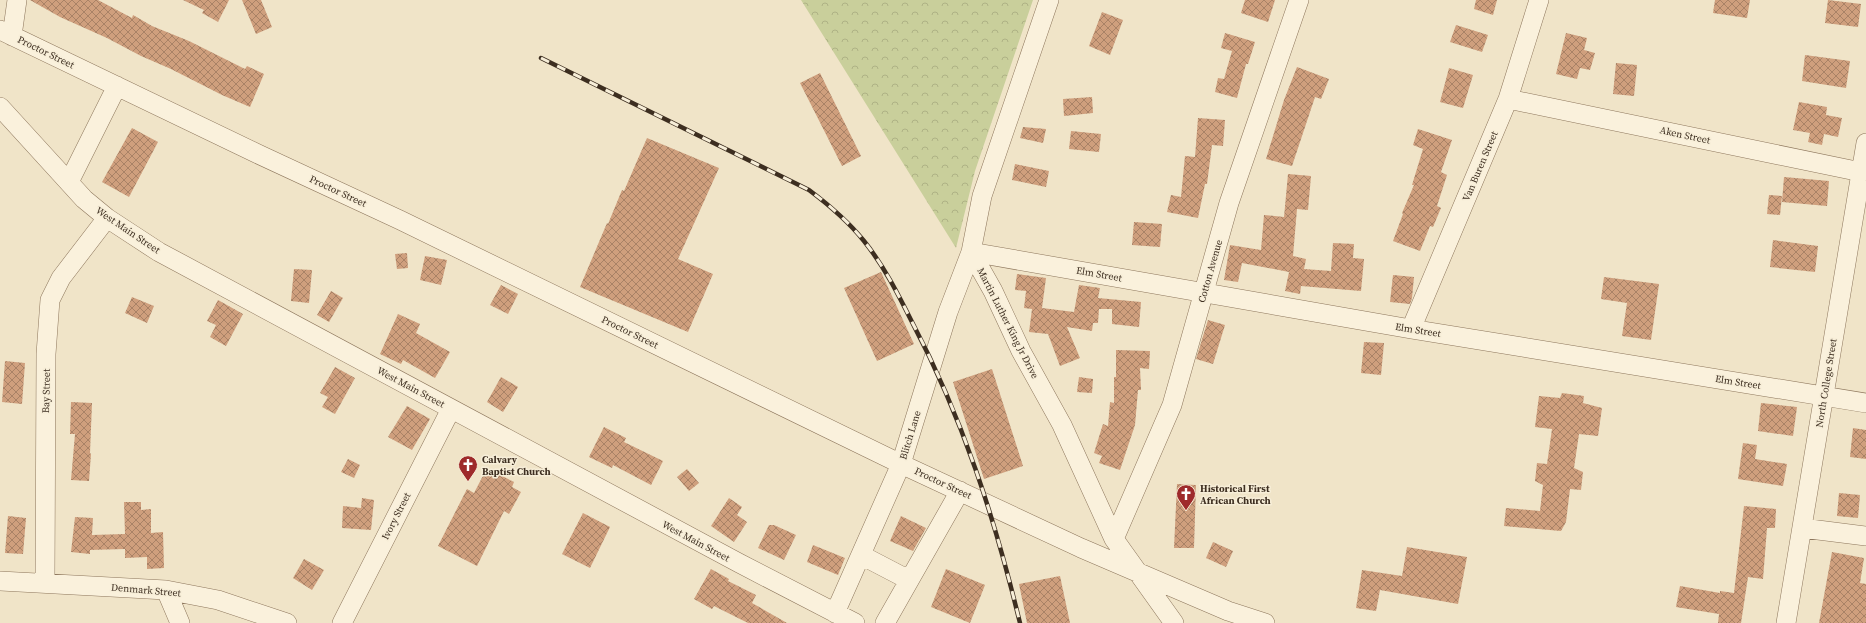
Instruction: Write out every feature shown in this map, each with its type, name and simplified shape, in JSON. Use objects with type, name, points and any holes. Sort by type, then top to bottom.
[{"type":"street","points":[[6,33],[17,0]]},
{"type":"street","points":[[971,252],[982,196],[1049,0]]},
{"type":"street","name":"Cotton Avenue","points":[[1114,539],[1172,405],[1229,203],[1299,0]]},
{"type":"street","name":"Van Buren Street","points":[[1411,329],[1508,99],[1539,0]]},
{"type":"street","name":"Proctor Street","points":[[6,33],[400,220],[901,464],[1138,573],[1226,617],[1265,623]]},
{"type":"street","points":[[69,182],[117,86]]},
{"type":"street","name":"Aken Street","points":[[1508,99],[1861,172]]},
{"type":"street","name":"West Main Street","points":[[0,107],[84,199],[107,218],[159,252],[739,563],[855,623]]},
{"type":"street","name":"North College Street","points":[[1786,623],[1866,143]]},
{"type":"street","name":"Bay Street","points":[[45,582],[46,362],[50,300],[61,278],[107,218]]},
{"type":"street","name":"Elm Street","points":[[971,252],[1411,329],[1866,403]]},
{"type":"street","name":"Blitch Lane","points":[[836,613],[901,464],[948,312],[971,252]]},
{"type":"street","name":"Martin Luther King Jr Drive","points":[[971,252],[993,291],[1021,351],[1062,425],[1114,539],[1174,623]]},
{"type":"street","name":"Ivory Street","points":[[342,623],[451,409]]},
{"type":"street","points":[[885,623],[960,491]]},
{"type":"street","points":[[1802,528],[1866,536]]},
{"type":"street","points":[[861,555],[909,580]]},
{"type":"street","name":"Denmark Street","points":[[0,581],[45,582],[166,590],[218,600],[287,623]]},
{"type":"street","points":[[166,590],[180,623]]},
{"type":"green space","points":[[801,0],[1033,0],[975,171],[956,248]]},
{"type":"building","points":[[30,0],[98,0],[132,18],[133,15],[152,26],[189,41],[245,69],[247,66],[264,74],[250,107],[60,17]]},
{"type":"building","points":[[183,0],[229,0],[218,22],[202,13],[204,10]]},
{"type":"building","points":[[242,0],[261,0],[272,27],[256,34]]},
{"type":"building","points":[[1245,0],[1275,0],[1268,22],[1241,13]]},
{"type":"building","points":[[1476,0],[1497,0],[1493,15],[1474,9]]},
{"type":"building","points":[[1715,0],[1750,0],[1747,18],[1713,13]]},
{"type":"building","points":[[1828,0],[1861,4],[1858,27],[1825,23]]},
{"type":"building","points":[[1102,12],[1123,20],[1110,55],[1089,46]]},
{"type":"building","points":[[1456,25],[1488,35],[1482,52],[1450,42]]},
{"type":"building","points":[[1225,33],[1255,42],[1248,64],[1246,64],[1237,98],[1215,92],[1218,78],[1224,79],[1232,51],[1221,48]]},
{"type":"building","points":[[1566,33],[1587,38],[1584,50],[1595,53],[1590,70],[1580,68],[1577,79],[1556,74]]},
{"type":"building","points":[[1805,55],[1850,61],[1846,88],[1802,81]]},
{"type":"building","points":[[1616,63],[1637,65],[1634,96],[1613,94]]},
{"type":"building","points":[[1297,67],[1329,79],[1321,99],[1315,97],[1292,166],[1266,159],[1284,100]]},
{"type":"building","points":[[1449,68],[1473,75],[1463,108],[1440,102]]},
{"type":"building","points":[[820,73],[861,156],[842,166],[800,83]]},
{"type":"building","points":[[1092,97],[1093,113],[1064,116],[1063,99]]},
{"type":"building","points":[[1799,102],[1827,107],[1826,115],[1842,118],[1838,137],[1824,134],[1822,145],[1808,142],[1810,133],[1793,130]]},
{"type":"building","points":[[1198,118],[1225,120],[1223,146],[1212,145],[1207,184],[1205,184],[1198,218],[1167,212],[1171,195],[1181,197],[1185,156],[1195,157]]},
{"type":"building","points":[[1023,127],[1046,129],[1043,143],[1020,138]]},
{"type":"building","points":[[132,128],[158,142],[129,197],[102,182]]},
{"type":"building","points":[[1418,129],[1452,140],[1441,172],[1447,175],[1437,206],[1441,208],[1433,227],[1430,226],[1420,251],[1393,241],[1403,214],[1402,213],[1414,185],[1412,185],[1423,149],[1413,145]]},
{"type":"building","points":[[1071,131],[1101,134],[1099,152],[1069,149]]},
{"type":"building","points":[[647,138],[719,168],[678,259],[713,274],[688,332],[580,287],[607,223],[608,224],[622,190],[624,191]]},
{"type":"building","points":[[1015,164],[1049,171],[1046,187],[1012,180]]},
{"type":"building","points":[[1288,174],[1311,176],[1308,210],[1297,209],[1293,256],[1306,259],[1304,269],[1331,271],[1333,243],[1354,244],[1353,258],[1364,259],[1361,291],[1301,286],[1300,294],[1285,291],[1289,272],[1242,263],[1238,282],[1224,280],[1230,245],[1261,250],[1264,215],[1284,217]]},
{"type":"building","points":[[1784,177],[1829,181],[1827,206],[1782,202]]},
{"type":"building","points":[[1769,195],[1782,196],[1780,215],[1767,214]]},
{"type":"building","points":[[1134,222],[1162,224],[1160,247],[1132,245]]},
{"type":"building","points":[[1773,240],[1818,246],[1815,272],[1770,267]]},
{"type":"building","points":[[407,253],[408,268],[397,269],[395,254]]},
{"type":"building","points":[[425,256],[447,260],[441,285],[420,280]]},
{"type":"building","points":[[294,269],[312,270],[309,303],[291,301]]},
{"type":"building","points":[[881,272],[914,344],[877,361],[844,288]]},
{"type":"building","points":[[1017,274],[1046,278],[1042,308],[1074,312],[1079,285],[1100,288],[1098,298],[1141,302],[1139,327],[1112,324],[1112,309],[1099,309],[1098,323],[1093,323],[1092,331],[1067,327],[1080,358],[1060,366],[1048,334],[1029,332],[1032,309],[1024,308],[1026,291],[1015,290]]},
{"type":"building","points":[[1393,275],[1414,277],[1410,304],[1390,302]]},
{"type":"building","points":[[1604,277],[1659,284],[1651,340],[1622,336],[1627,303],[1601,299]]},
{"type":"building","points":[[501,285],[518,294],[508,314],[490,305]]},
{"type":"building","points":[[331,291],[343,298],[329,322],[317,315]]},
{"type":"building","points":[[132,297],[154,306],[147,323],[125,313]]},
{"type":"building","points":[[218,300],[243,314],[226,346],[210,337],[216,325],[207,321]]},
{"type":"building","points":[[398,314],[420,324],[416,333],[450,352],[435,378],[403,360],[401,364],[380,354]]},
{"type":"building","points":[[1208,320],[1225,325],[1213,364],[1196,359]]},
{"type":"building","points":[[1364,342],[1384,343],[1381,375],[1361,373]]},
{"type":"building","points":[[1116,350],[1150,351],[1149,369],[1140,368],[1141,390],[1138,390],[1135,425],[1120,470],[1099,463],[1102,456],[1094,453],[1103,424],[1108,426],[1110,402],[1114,403]]},
{"type":"building","points":[[5,361],[25,363],[22,404],[2,402]]},
{"type":"building","points":[[335,367],[355,378],[335,414],[322,407],[328,397],[320,393]]},
{"type":"building","points":[[992,369],[1023,466],[984,479],[953,382]]},
{"type":"building","points":[[501,377],[518,387],[503,412],[487,402]]},
{"type":"building","points":[[1079,377],[1093,379],[1092,393],[1077,392]]},
{"type":"building","points":[[1562,393],[1584,396],[1583,403],[1602,408],[1598,436],[1579,434],[1574,468],[1583,472],[1581,490],[1570,489],[1566,522],[1561,531],[1504,526],[1506,508],[1540,511],[1543,485],[1535,481],[1537,463],[1547,464],[1552,429],[1535,427],[1539,396],[1560,398]]},
{"type":"building","points":[[71,402],[92,403],[89,481],[71,480],[75,434],[70,434]]},
{"type":"building","points":[[1761,403],[1797,407],[1793,436],[1758,431]]},
{"type":"building","points":[[407,406],[430,419],[412,450],[388,437]]},
{"type":"building","points":[[604,427],[626,438],[624,442],[663,461],[651,485],[613,465],[612,468],[589,457]]},
{"type":"building","points":[[1853,428],[1866,430],[1866,459],[1850,457]]},
{"type":"building","points":[[1743,443],[1757,445],[1755,459],[1787,464],[1783,486],[1738,479]]},
{"type":"building","points":[[348,459],[360,465],[354,478],[341,472]]},
{"type":"building","points":[[487,468],[514,482],[512,487],[521,492],[509,514],[504,511],[477,566],[438,546],[467,489],[474,493]]},
{"type":"building","points":[[687,469],[699,483],[689,491],[677,477]]},
{"type":"building","points":[[1177,484],[1196,485],[1194,548],[1174,548]]},
{"type":"building","points":[[1839,493],[1860,495],[1858,518],[1837,516]]},
{"type":"building","points":[[362,498],[374,500],[371,530],[342,528],[343,506],[361,508]]},
{"type":"building","points":[[729,498],[742,507],[737,515],[747,522],[734,542],[711,526]]},
{"type":"building","points":[[124,502],[141,502],[141,510],[151,509],[151,533],[163,532],[164,568],[147,569],[147,557],[125,558],[125,549],[90,550],[90,554],[71,552],[75,517],[93,518],[92,535],[125,534]]},
{"type":"building","points":[[1744,506],[1776,509],[1775,528],[1767,528],[1763,579],[1748,577],[1741,623],[1718,623],[1719,614],[1676,607],[1680,586],[1720,593],[1720,591],[1734,593]]},
{"type":"building","points":[[583,513],[610,527],[590,568],[562,554]]},
{"type":"building","points":[[8,516],[26,518],[23,554],[5,553]]},
{"type":"building","points":[[901,516],[926,528],[913,551],[890,541]]},
{"type":"building","points":[[769,525],[774,525],[796,535],[784,560],[758,548]]},
{"type":"building","points":[[1213,542],[1233,551],[1226,567],[1206,558]]},
{"type":"building","points":[[813,545],[845,558],[838,575],[807,562]]},
{"type":"building","points":[[1407,547],[1467,557],[1458,604],[1380,590],[1376,611],[1356,608],[1362,570],[1402,576]]},
{"type":"building","points":[[1832,552],[1864,558],[1860,583],[1866,584],[1866,623],[1819,623]]},
{"type":"building","points":[[304,559],[324,570],[312,590],[293,578]]},
{"type":"building","points":[[711,569],[729,579],[728,581],[756,595],[752,603],[787,623],[748,623],[714,606],[712,609],[694,599]]},
{"type":"building","points":[[946,569],[985,585],[970,623],[931,607]]},
{"type":"building","points":[[1060,576],[1070,623],[1027,623],[1019,584]]},
{"type":"railway","points":[[541,58],[809,190],[824,201],[858,234],[878,260],[896,291],[947,395],[962,432],[988,506],[1020,623]]},
{"type":"place","name":"Calvary Baptist Church","points":[[468,482]]},
{"type":"place","name":"Historical First African Church","points":[[1186,511]]}]
